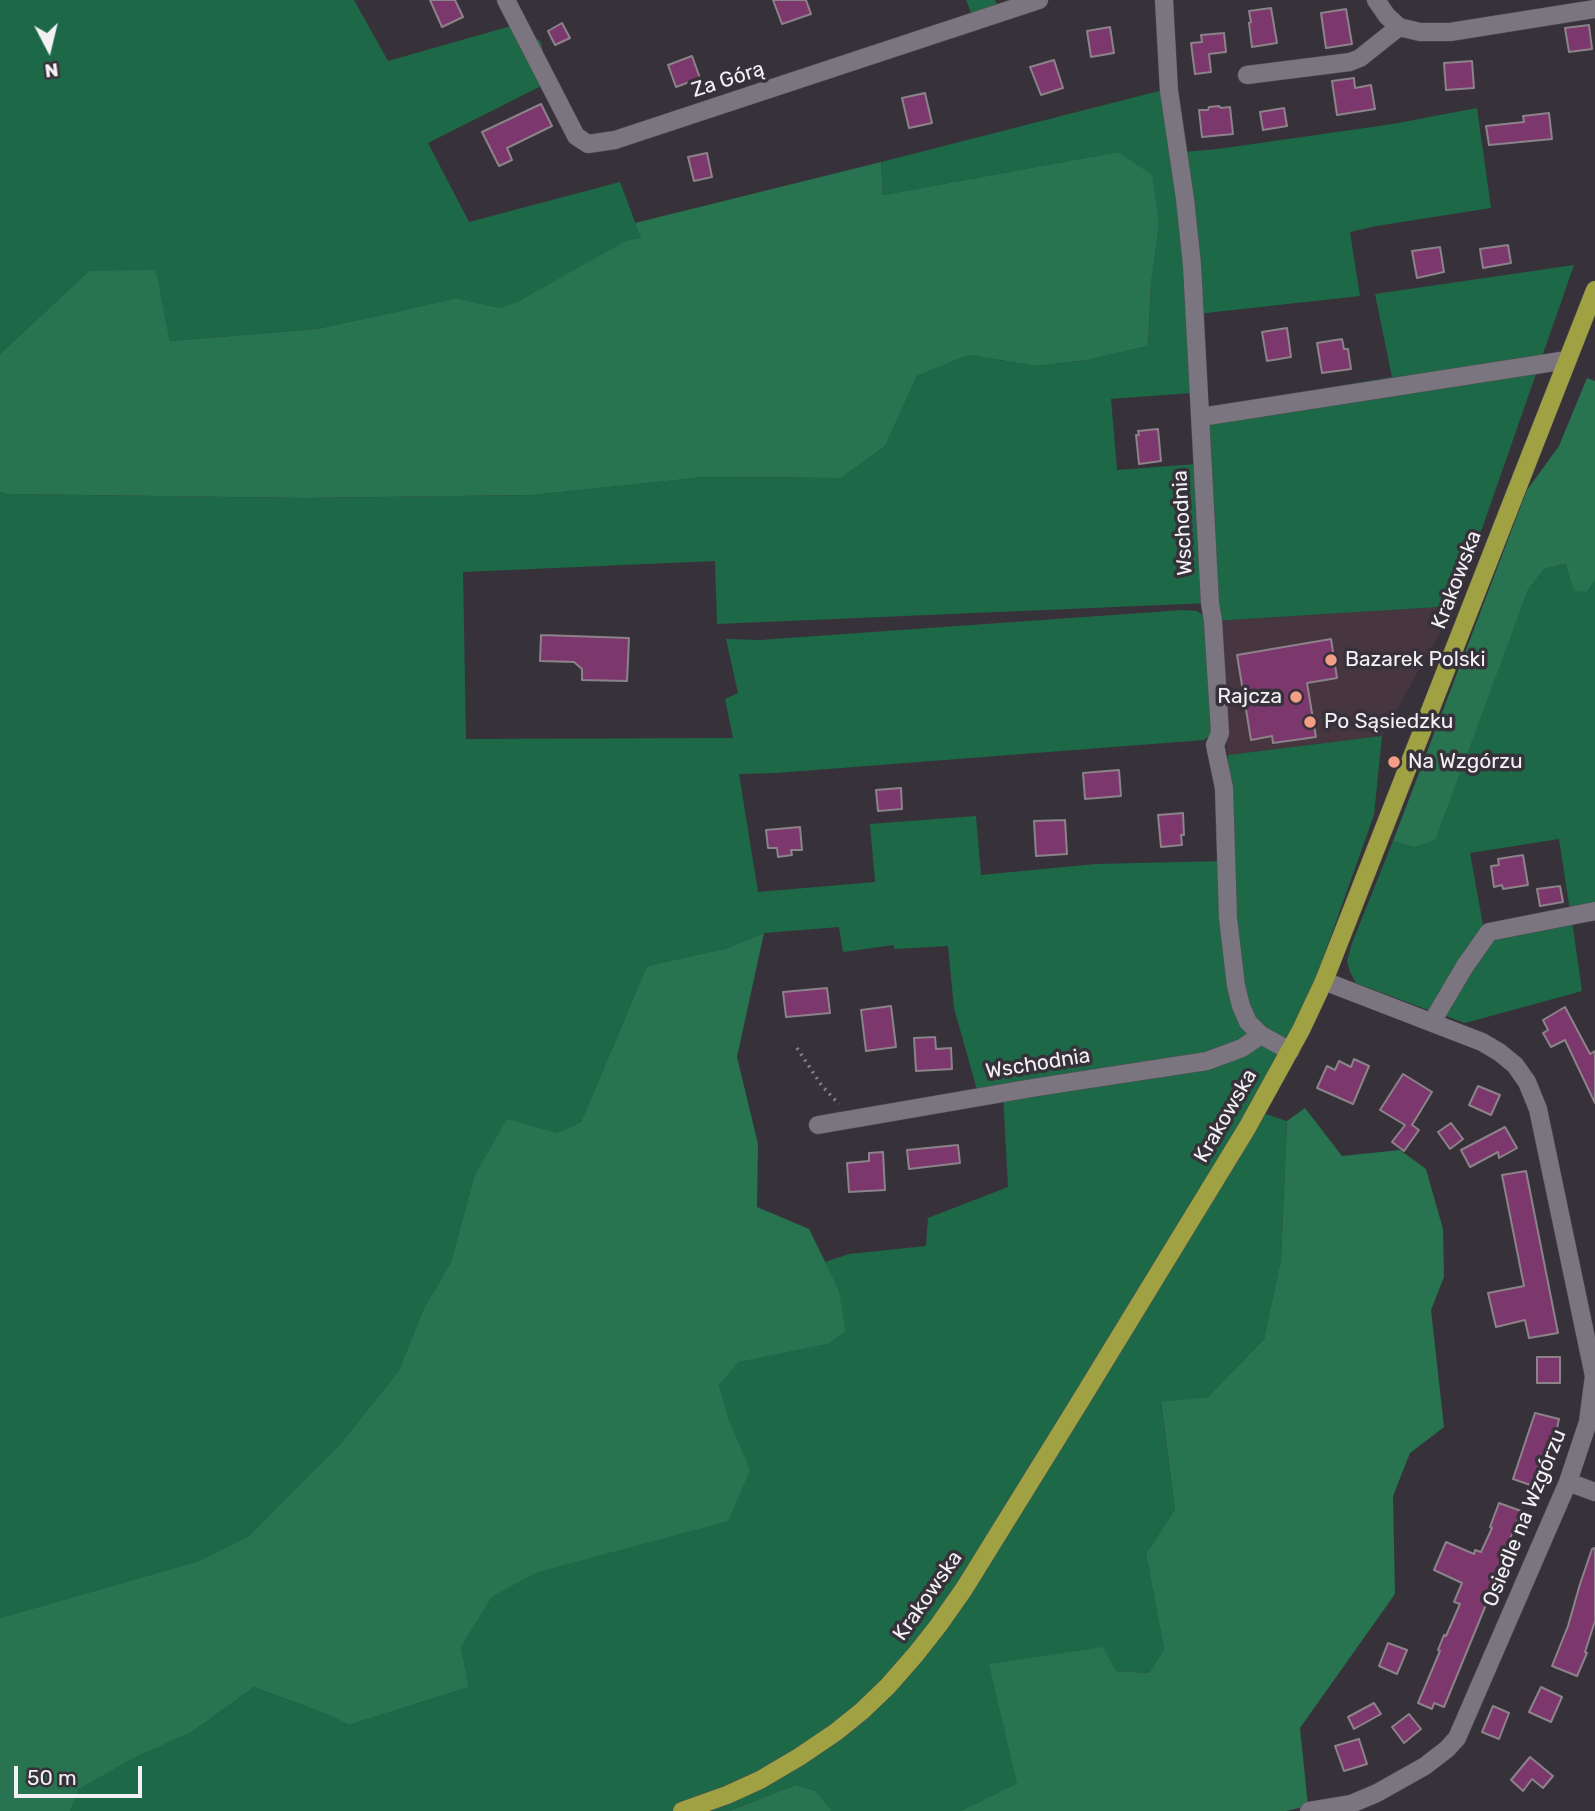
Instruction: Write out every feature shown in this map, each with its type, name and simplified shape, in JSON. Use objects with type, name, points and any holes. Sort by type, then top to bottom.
[{"type":"main road","name":"Krakowska","points":[[682,1811],[760,1780],[836,1732],[888,1686],[923,1645],[964,1589],[1247,1128],[1290,1051],[1324,981],[1595,290]]},
{"type":"street","name":"Za Górą","points":[[506,0],[576,135],[588,144],[615,141],[1039,0]]},
{"type":"street","name":"Wschodnia","points":[[1164,0],[1169,90],[1192,265],[1210,603],[1220,733],[1215,745],[1224,788],[1228,918],[1236,986],[1248,1022],[1261,1035],[1290,1051]]},
{"type":"street","points":[[1376,0],[1399,27],[1420,32],[1450,33],[1595,9]]},
{"type":"street","points":[[1247,75],[1350,62],[1360,58],[1399,27]]},
{"type":"street","points":[[1201,417],[1567,360]]},
{"type":"street","points":[[1432,1022],[1489,932],[1595,911]]},
{"type":"street","name":"Osiedle na Wzgórzu","points":[[1308,1811],[1351,1804],[1377,1793],[1425,1766],[1457,1738],[1568,1482],[1588,1422],[1594,1376],[1538,1109],[1527,1082],[1515,1065],[1482,1042],[1324,981]]},
{"type":"street","name":"Wschodnia","points":[[818,1125],[1207,1061],[1242,1048],[1261,1035]]},
{"type":"street","points":[[1568,1482],[1595,1492]]},
{"type":"path","points":[[797,1048],[822,1086],[852,1119]]},
{"type":"shaded area","points":[[1455,606],[1382,736],[1228,755],[1213,621]]},
{"type":"green space","points":[[0,0],[354,0],[388,61],[518,24],[541,42],[549,82],[428,143],[469,222],[620,182],[641,238],[519,301],[500,308],[456,298],[316,329],[170,341],[156,271],[89,271],[0,354]]},
{"type":"green space","points":[[966,0],[995,0],[998,7],[972,15]]},
{"type":"green space","points":[[1167,89],[1183,215],[1191,393],[1111,399],[1117,470],[1197,464],[1204,408],[1392,377],[1375,294],[1574,265],[1455,606],[1213,621],[1209,603],[717,624],[715,561],[463,572],[466,739],[733,738],[725,699],[738,693],[726,639],[760,640],[1183,610],[1197,611],[1204,616],[1207,626],[1212,728],[1204,740],[739,774],[758,892],[875,882],[870,824],[976,816],[981,875],[1096,864],[1230,860],[1228,755],[1382,736],[1374,815],[1290,1051],[1256,1111],[1287,1121],[1281,1259],[1264,1339],[1208,1397],[1161,1403],[1175,1509],[1146,1554],[1164,1649],[1149,1673],[1116,1671],[1017,1783],[961,1811],[832,1811],[816,1791],[796,1785],[729,1811],[70,1811],[79,1789],[136,1757],[192,1732],[254,1687],[349,1725],[469,1687],[461,1647],[492,1597],[538,1572],[730,1423],[719,1385],[738,1362],[828,1344],[839,1290],[825,1262],[849,1254],[926,1246],[928,1218],[1008,1187],[1003,1093],[979,1097],[954,1008],[948,946],[894,949],[894,945],[843,952],[839,927],[764,933],[728,948],[647,966],[581,1122],[474,1177],[451,1262],[424,1308],[398,1372],[342,1442],[249,1536],[199,1561],[0,1618],[0,492],[306,498],[532,495],[705,477],[841,478],[885,446],[917,376],[969,355],[1036,366],[1087,360],[1148,346],[1151,284],[1159,225],[1118,152],[883,195],[881,162]]},
{"type":"green space","points":[[1477,108],[1491,208],[1350,232],[1360,296],[1197,314],[1183,152],[1393,124]]},
{"type":"green space","points":[[1118,152],[1152,175],[1159,225],[1151,284],[1148,346],[1087,360],[1036,366],[969,355],[917,376],[885,446],[841,478],[705,477],[532,495],[306,498],[0,492],[0,354],[89,271],[156,270],[170,341],[316,329],[456,298],[500,308],[519,301],[626,241],[641,238],[635,223],[881,162],[883,195]]},
{"type":"green space","points":[[1587,378],[1595,381],[1595,580],[1587,592],[1574,591],[1566,564],[1544,569],[1528,590],[1435,840],[1414,847],[1393,841],[1527,490],[1559,446]]},
{"type":"green space","points":[[1567,564],[1587,592],[1595,580],[1595,906],[1570,911],[1559,839],[1470,853],[1483,925],[1433,1007],[1428,1010],[1356,983],[1347,961],[1393,841],[1414,847],[1473,735],[1528,590],[1544,569]]},
{"type":"green space","points":[[1572,921],[1582,991],[1465,1023],[1443,1015],[1489,940]]},
{"type":"green space","points":[[764,933],[737,1057],[758,1144],[757,1207],[809,1229],[839,1290],[845,1331],[828,1344],[739,1362],[719,1385],[730,1423],[750,1470],[728,1521],[538,1572],[492,1597],[461,1647],[469,1687],[349,1725],[254,1687],[192,1732],[136,1757],[79,1789],[70,1811],[0,1811],[0,1618],[199,1561],[249,1536],[342,1442],[398,1372],[424,1308],[451,1262],[474,1177],[507,1119],[556,1133],[581,1122],[647,966],[728,948]]},
{"type":"green space","points":[[1305,1108],[1342,1156],[1400,1150],[1426,1169],[1443,1229],[1444,1277],[1431,1310],[1444,1427],[1410,1453],[1393,1496],[1395,1594],[1300,1728],[1308,1806],[1286,1811],[961,1811],[1017,1783],[989,1664],[1103,1647],[1116,1671],[1149,1673],[1164,1649],[1146,1554],[1175,1509],[1161,1402],[1208,1397],[1264,1339],[1281,1259],[1287,1121]]},
{"type":"green space","points":[[796,1785],[816,1791],[832,1811],[729,1811]]},
{"type":"building","points":[[430,0],[455,0],[463,17],[442,27]]},
{"type":"building","points":[[773,0],[806,0],[811,14],[782,24]]},
{"type":"building","points":[[1271,8],[1277,43],[1252,47],[1249,11]]},
{"type":"building","points":[[1346,9],[1352,44],[1326,48],[1321,13]]},
{"type":"building","points":[[562,23],[570,38],[555,45],[548,31]]},
{"type":"building","points":[[1589,25],[1592,49],[1569,52],[1565,28]]},
{"type":"building","points":[[1110,27],[1114,53],[1091,57],[1087,31]]},
{"type":"building","points":[[1224,33],[1226,52],[1209,54],[1211,72],[1195,74],[1191,43],[1202,42],[1201,35]]},
{"type":"building","points":[[692,56],[700,78],[676,87],[668,65]]},
{"type":"building","points":[[1054,60],[1063,88],[1041,95],[1030,67]]},
{"type":"building","points":[[1472,61],[1474,88],[1446,90],[1444,63]]},
{"type":"building","points":[[1354,78],[1355,88],[1371,85],[1375,109],[1337,115],[1332,81]]},
{"type":"building","points":[[925,93],[932,123],[909,128],[902,98]]},
{"type":"building","points":[[541,104],[552,126],[507,148],[512,160],[499,166],[482,132]]},
{"type":"building","points":[[1230,107],[1233,134],[1202,137],[1199,110]]},
{"type":"building","points":[[1284,108],[1287,126],[1263,130],[1260,112]]},
{"type":"building","points":[[1549,113],[1552,139],[1489,145],[1486,126],[1524,122],[1523,116]]},
{"type":"building","points":[[707,153],[712,177],[694,181],[688,157]]},
{"type":"building","points":[[1508,245],[1511,263],[1483,268],[1480,249]]},
{"type":"building","points":[[1440,247],[1444,272],[1417,278],[1412,251]]},
{"type":"building","points":[[1287,328],[1291,357],[1267,361],[1262,332]]},
{"type":"building","points":[[1342,339],[1344,349],[1348,349],[1351,369],[1322,373],[1317,343]]},
{"type":"building","points":[[1158,429],[1161,461],[1139,464],[1136,435],[1139,435],[1138,431]]},
{"type":"building","points":[[541,635],[629,638],[627,681],[582,680],[582,669],[574,662],[540,661]]},
{"type":"building","points":[[1331,639],[1337,678],[1307,683],[1316,737],[1273,743],[1272,736],[1251,740],[1237,655]]},
{"type":"building","points":[[1119,770],[1121,796],[1085,799],[1083,773]]},
{"type":"building","points":[[901,788],[902,809],[878,811],[876,790]]},
{"type":"building","points":[[1183,813],[1182,845],[1161,847],[1158,815]]},
{"type":"building","points":[[1065,820],[1067,854],[1036,856],[1034,821]]},
{"type":"building","points":[[800,827],[802,850],[791,850],[792,855],[778,857],[777,848],[768,848],[766,830]]},
{"type":"building","points":[[1523,855],[1528,885],[1503,889],[1502,885],[1494,887],[1491,866],[1499,865],[1498,859]]},
{"type":"building","points":[[1560,886],[1563,902],[1540,906],[1537,889]]},
{"type":"building","points":[[827,988],[830,1013],[786,1017],[783,992]]},
{"type":"building","points":[[891,1006],[896,1047],[866,1051],[861,1010]]},
{"type":"building","points":[[1565,1007],[1590,1054],[1595,1051],[1595,1103],[1565,1040],[1551,1047],[1543,1033],[1548,1030],[1543,1020]]},
{"type":"building","points":[[935,1037],[936,1049],[951,1048],[952,1069],[916,1071],[914,1038]]},
{"type":"building","points":[[1354,1059],[1369,1066],[1353,1104],[1317,1088],[1327,1066],[1335,1070],[1339,1061],[1351,1067]]},
{"type":"building","points":[[1403,1074],[1432,1092],[1412,1125],[1419,1130],[1404,1151],[1392,1142],[1405,1125],[1380,1110]]},
{"type":"building","points":[[1478,1086],[1500,1095],[1491,1115],[1469,1105]]},
{"type":"building","points":[[1451,1123],[1463,1139],[1450,1149],[1438,1132]]},
{"type":"building","points":[[1505,1127],[1517,1148],[1499,1158],[1498,1152],[1470,1167],[1461,1150]]},
{"type":"building","points":[[958,1145],[960,1163],[909,1169],[907,1150]]},
{"type":"building","points":[[883,1152],[885,1190],[849,1192],[847,1163],[869,1161],[869,1153]]},
{"type":"building","points":[[1526,1171],[1558,1333],[1529,1338],[1525,1320],[1496,1327],[1488,1293],[1524,1286],[1502,1175]]},
{"type":"building","points":[[1537,1357],[1560,1357],[1560,1383],[1537,1383]]},
{"type":"building","points":[[1535,1413],[1559,1419],[1539,1488],[1513,1479]]},
{"type":"building","points":[[1499,1503],[1521,1511],[1505,1552],[1508,1554],[1444,1707],[1434,1703],[1432,1709],[1418,1703],[1444,1635],[1446,1636],[1460,1604],[1454,1602],[1462,1583],[1434,1570],[1446,1542],[1474,1554],[1475,1550],[1481,1552]]},
{"type":"building","points":[[1595,1548],[1595,1621],[1585,1652],[1587,1653],[1577,1676],[1552,1666],[1568,1626],[1592,1549]]},
{"type":"building","points":[[1388,1643],[1407,1650],[1397,1674],[1379,1666]]},
{"type":"building","points":[[1541,1687],[1562,1697],[1551,1722],[1529,1712]]},
{"type":"building","points":[[1374,1703],[1381,1714],[1354,1729],[1348,1717]]},
{"type":"building","points":[[1493,1706],[1509,1713],[1499,1739],[1482,1732]]},
{"type":"building","points":[[1409,1714],[1421,1729],[1404,1743],[1392,1727]]},
{"type":"building","points":[[1359,1739],[1367,1764],[1344,1771],[1335,1746]]},
{"type":"building","points":[[1530,1757],[1553,1776],[1543,1788],[1532,1779],[1523,1791],[1511,1780]]},
{"type":"place","name":"Bazarek Polski","points":[[1331,660]]},
{"type":"place","name":"Rajcza","points":[[1296,697]]},
{"type":"place","name":"Po Sąsiedzku","points":[[1310,722]]},
{"type":"place","name":"Na Wzgórzu","points":[[1394,762]]}]
